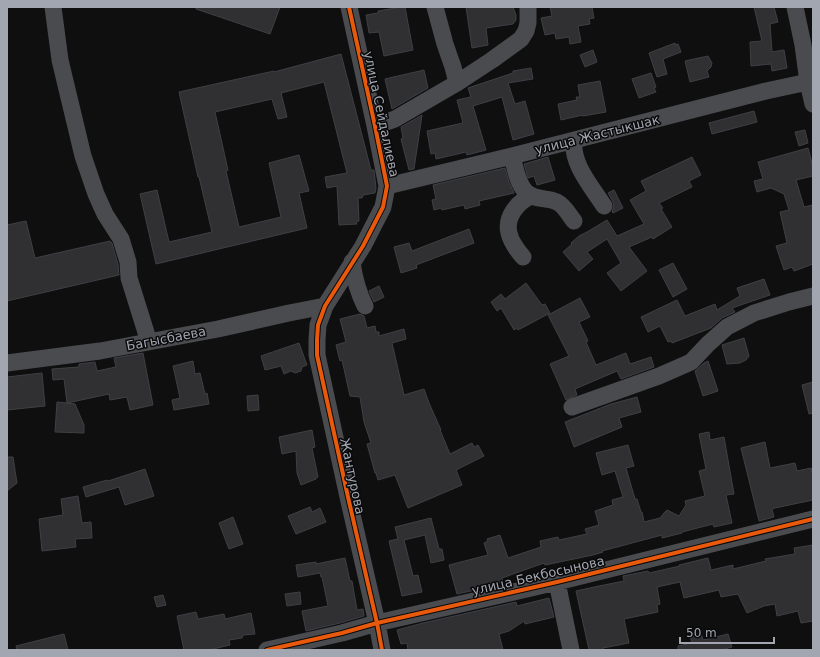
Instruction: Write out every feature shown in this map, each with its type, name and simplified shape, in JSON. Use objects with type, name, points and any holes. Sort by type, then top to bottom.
[{"type":"street","points":[[53,7],[60,60],[83,156],[96,194],[120,239],[128,262],[129,278],[149,342]]},
{"type":"street","name":"улица Сейдалиева","points":[[324,306],[363,246],[383,207],[387,186],[349,7]]},
{"type":"street","points":[[435,7],[457,83]]},
{"type":"street","name":"улица Сейдалиева","points":[[375,126],[395,119],[457,83],[521,39],[528,23],[528,7]]},
{"type":"street","points":[[795,7],[813,104]]},
{"type":"street","name":"улица Жастыкшак","points":[[387,186],[512,156],[766,91],[808,82]]},
{"type":"street","points":[[574,140],[573,148],[582,172],[604,206]]},
{"type":"street","points":[[512,156],[524,194]]},
{"type":"street","points":[[524,194],[538,199],[556,202],[565,209],[574,221]]},
{"type":"street","points":[[523,256],[517,250],[508,232],[512,213],[524,194]]},
{"type":"street","points":[[352,262],[360,296],[365,306]]},
{"type":"street","points":[[572,407],[659,376],[691,362],[727,327],[754,313],[813,296]]},
{"type":"street","name":"Багысбаева","points":[[7,363],[100,351],[218,329],[289,312],[324,306]]},
{"type":"street","name":"Жантурова","points":[[324,306],[318,325],[317,355],[382,650]]},
{"type":"street","name":"улица Бекбосынова","points":[[267,650],[557,582],[813,519]]},
{"type":"street","points":[[557,582],[571,650]]},
{"type":"building","points":[[196,7],[280,7],[270,34],[196,9]]},
{"type":"building","points":[[405,7],[413,50],[384,56],[379,32],[369,33],[366,15],[378,13],[378,11]]},
{"type":"building","points":[[466,7],[513,7],[516,20],[513,24],[486,28],[488,45],[472,48]]},
{"type":"building","points":[[550,7],[592,7],[594,18],[589,19],[590,24],[578,26],[581,42],[570,44],[569,37],[556,39],[555,33],[545,35],[541,18],[552,16]]},
{"type":"building","points":[[754,7],[774,7],[778,22],[770,24],[772,52],[784,50],[787,68],[772,71],[771,64],[751,66],[750,42],[762,41]]},
{"type":"building","points":[[675,43],[675,45],[678,44],[681,52],[663,59],[667,74],[657,77],[649,53]]},
{"type":"building","points":[[593,50],[597,62],[585,67],[580,55]]},
{"type":"building","points":[[341,54],[371,170],[374,170],[376,188],[375,193],[363,195],[362,198],[358,198],[359,221],[356,222],[357,224],[339,225],[337,186],[327,188],[325,177],[347,173],[324,82],[281,93],[287,117],[278,119],[272,99],[215,112],[228,170],[226,171],[239,227],[281,217],[269,163],[299,155],[309,191],[299,193],[307,228],[156,264],[140,194],[157,190],[169,242],[212,232],[179,92],[274,72]]},
{"type":"building","points":[[708,56],[712,63],[711,67],[707,71],[709,77],[690,82],[685,61]]},
{"type":"building","points":[[531,68],[533,79],[508,83],[515,104],[525,101],[534,134],[513,140],[502,97],[473,106],[486,150],[467,155],[466,152],[436,159],[435,153],[431,154],[427,131],[463,123],[457,100],[471,97],[468,88],[513,73],[513,71]]},
{"type":"building","points":[[424,70],[428,88],[392,109],[385,79]]},
{"type":"building","points":[[651,73],[656,87],[654,88],[656,92],[639,98],[632,79]]},
{"type":"building","points":[[600,81],[606,112],[561,120],[558,104],[577,100],[576,97],[580,97],[578,85]]},
{"type":"building","points":[[754,111],[757,122],[712,134],[709,123]]},
{"type":"building","points":[[422,115],[414,169],[409,170],[401,139],[403,138],[401,127]]},
{"type":"building","points":[[805,130],[808,143],[799,146],[795,132]]},
{"type":"building","points":[[808,148],[813,167],[813,176],[796,180],[804,207],[813,205],[813,264],[794,271],[792,267],[784,270],[776,246],[787,243],[780,212],[789,210],[784,194],[771,188],[757,192],[754,181],[763,179],[758,162]]},
{"type":"building","points":[[548,157],[555,180],[537,185],[534,176],[528,178],[524,164]]},
{"type":"building","points":[[692,157],[701,175],[689,181],[692,187],[659,203],[672,227],[653,239],[652,237],[629,247],[647,271],[621,291],[607,273],[621,263],[607,239],[587,252],[593,259],[579,271],[563,252],[572,244],[571,243],[579,236],[607,220],[617,236],[644,224],[630,200],[646,191],[641,181]]},
{"type":"building","points":[[505,168],[514,193],[479,201],[480,205],[465,209],[464,205],[442,210],[441,208],[434,210],[432,200],[436,199],[433,185]]},
{"type":"building","points":[[614,190],[623,208],[613,213],[614,205],[608,193]]},
{"type":"building","points":[[26,221],[35,258],[110,241],[112,243],[118,264],[119,275],[7,301],[7,225]]},
{"type":"building","points":[[469,229],[474,243],[416,265],[417,268],[401,273],[394,247],[409,243],[412,251]]},
{"type":"building","points":[[673,263],[687,289],[673,297],[659,270]]},
{"type":"building","points":[[764,279],[770,295],[732,308],[735,312],[722,318],[711,328],[672,343],[671,341],[668,342],[660,326],[648,332],[641,317],[677,300],[685,316],[715,304],[717,310],[740,296],[737,288]]},
{"type":"building","points":[[526,283],[542,305],[545,304],[550,313],[518,330],[517,328],[514,330],[501,308],[497,311],[491,302],[501,294],[505,299]]},
{"type":"building","points":[[379,286],[384,297],[374,302],[369,291]]},
{"type":"building","points":[[580,298],[590,317],[579,322],[588,341],[586,342],[596,365],[626,353],[630,364],[651,357],[654,367],[621,379],[617,371],[575,389],[577,395],[566,400],[550,364],[569,356],[548,315]]},
{"type":"building","points":[[360,314],[364,316],[367,328],[375,326],[376,332],[379,332],[379,336],[404,329],[406,339],[392,343],[404,395],[424,389],[450,454],[472,443],[474,447],[478,445],[484,456],[456,470],[462,485],[408,508],[395,475],[378,480],[367,444],[371,443],[364,422],[360,397],[350,396],[342,360],[340,361],[336,345],[346,342],[340,319]]},
{"type":"building","points":[[744,338],[749,356],[746,360],[740,363],[727,364],[722,345]]},
{"type":"building","points":[[299,343],[307,365],[302,367],[301,371],[295,373],[291,371],[284,374],[281,366],[265,370],[261,356]]},
{"type":"building","points":[[143,353],[153,405],[130,410],[127,397],[110,400],[109,394],[67,403],[64,379],[53,380],[52,369],[79,367],[79,364],[95,362],[97,371],[116,367],[114,358]]},
{"type":"building","points":[[193,361],[195,374],[200,373],[209,404],[174,410],[172,400],[180,398],[173,366]]},
{"type":"building","points":[[708,361],[718,391],[703,396],[695,371]]},
{"type":"building","points":[[42,373],[45,406],[7,410],[7,377]]},
{"type":"building","points":[[813,382],[813,413],[809,414],[802,385]]},
{"type":"building","points":[[258,395],[259,410],[248,411],[247,396]]},
{"type":"building","points":[[637,397],[641,412],[619,418],[622,427],[574,447],[565,422],[611,404]]},
{"type":"building","points":[[57,402],[75,404],[84,425],[84,433],[55,432]]},
{"type":"building","points":[[312,430],[315,447],[312,448],[318,477],[301,485],[297,473],[296,451],[282,454],[279,437]]},
{"type":"building","points":[[709,432],[710,440],[724,437],[734,494],[726,495],[732,523],[714,527],[713,524],[662,538],[662,535],[602,551],[603,552],[593,555],[545,565],[544,563],[502,578],[503,582],[457,594],[449,565],[488,555],[484,543],[488,541],[487,539],[500,535],[508,558],[541,547],[540,541],[558,537],[559,540],[587,534],[585,529],[599,525],[595,511],[613,505],[612,500],[623,497],[615,471],[602,475],[596,453],[628,445],[634,466],[626,468],[635,499],[637,499],[642,512],[644,522],[660,518],[667,510],[679,516],[686,505],[685,501],[705,496],[699,471],[706,469],[699,434]]},
{"type":"building","points":[[765,442],[770,468],[795,463],[797,471],[811,468],[813,475],[813,500],[772,509],[774,517],[759,521],[741,448]]},
{"type":"building","points":[[7,457],[13,457],[17,483],[7,491]]},
{"type":"building","points":[[145,469],[154,496],[125,505],[119,487],[86,497],[83,487],[107,480],[108,481]]},
{"type":"building","points":[[78,496],[82,523],[91,522],[92,538],[75,539],[76,547],[42,551],[39,519],[63,515],[61,499]]},
{"type":"building","points":[[310,507],[312,512],[320,508],[326,522],[296,534],[288,516]]},
{"type":"building","points":[[233,517],[243,544],[229,549],[219,523]]},
{"type":"building","points":[[431,518],[439,549],[442,549],[444,560],[431,563],[425,535],[404,540],[413,576],[418,575],[422,592],[402,596],[389,541],[398,539],[395,527]]},
{"type":"building","points":[[813,545],[813,621],[801,623],[798,611],[777,616],[775,604],[764,606],[747,613],[738,594],[721,597],[719,590],[684,598],[680,582],[657,587],[660,604],[657,605],[658,612],[624,619],[629,643],[603,648],[603,650],[589,650],[576,591],[624,581],[623,576],[648,571],[649,573],[708,558],[711,570],[733,565],[733,569],[766,561],[765,559],[795,554],[794,548]]},
{"type":"building","points":[[345,558],[350,581],[352,581],[357,610],[363,609],[364,616],[306,631],[302,611],[328,606],[320,573],[298,577],[296,565],[316,562],[316,564]]},
{"type":"building","points":[[300,592],[301,604],[287,606],[285,594]]},
{"type":"building","points":[[163,595],[166,605],[157,607],[154,597]]},
{"type":"building","points":[[549,598],[554,617],[525,624],[524,621],[509,631],[499,634],[503,650],[408,650],[407,643],[401,644],[397,630],[516,602],[517,606]]},
{"type":"building","points":[[196,612],[198,619],[224,614],[225,619],[251,613],[255,634],[243,635],[242,638],[229,640],[230,645],[209,650],[184,650],[177,616]]},
{"type":"building","points":[[701,633],[703,640],[728,634],[732,647],[721,650],[678,650],[678,646],[692,643],[690,636]]},
{"type":"building","points":[[64,634],[68,650],[17,650],[16,646]]},
{"type":"cycle path","points":[[349,7],[387,186],[383,207],[363,246],[325,306],[318,325],[317,355],[382,650]]},
{"type":"cycle path","points":[[267,650],[557,582],[813,519]]}]
